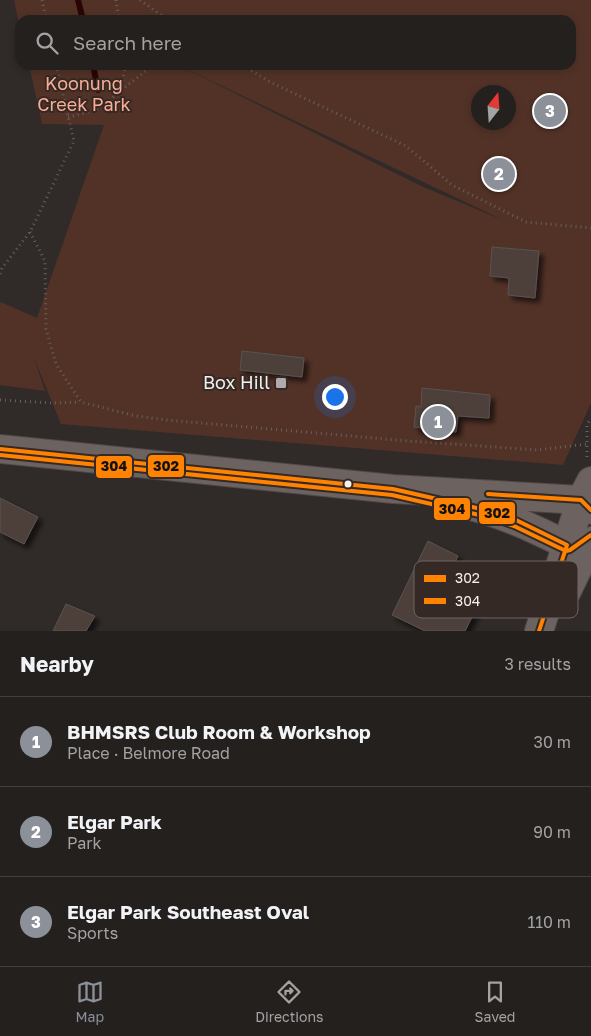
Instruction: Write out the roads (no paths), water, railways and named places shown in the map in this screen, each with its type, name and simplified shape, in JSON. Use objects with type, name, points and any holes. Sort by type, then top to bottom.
[{"type":"main road","points":[[0,449],[393,489],[587,487],[579,543],[573,561]]},
{"type":"main road","points":[[393,489],[490,511],[579,543]]},
{"type":"main road","points":[[571,561],[579,543],[591,527]]},
{"type":"main road","points":[[539,631],[545,618]]},
{"type":"main road","points":[[549,631],[553,618]]},
{"type":"waterway","points":[[78,0],[82,15]]},
{"type":"waterway","points":[[94,70],[98,90]]},
{"type":"place","name":"Elgar Park Southeast Oval","points":[[550,111]]},
{"type":"place","name":"Elgar Park","points":[[499,174]]},
{"type":"place","name":"Box Hill","points":[[281,383]]},
{"type":"place","name":"BHMSRS Club Room & Workshop","points":[[438,422]]},
{"type":"park label","name":"Koonung Creek Park","points":[[84,94]]}]
